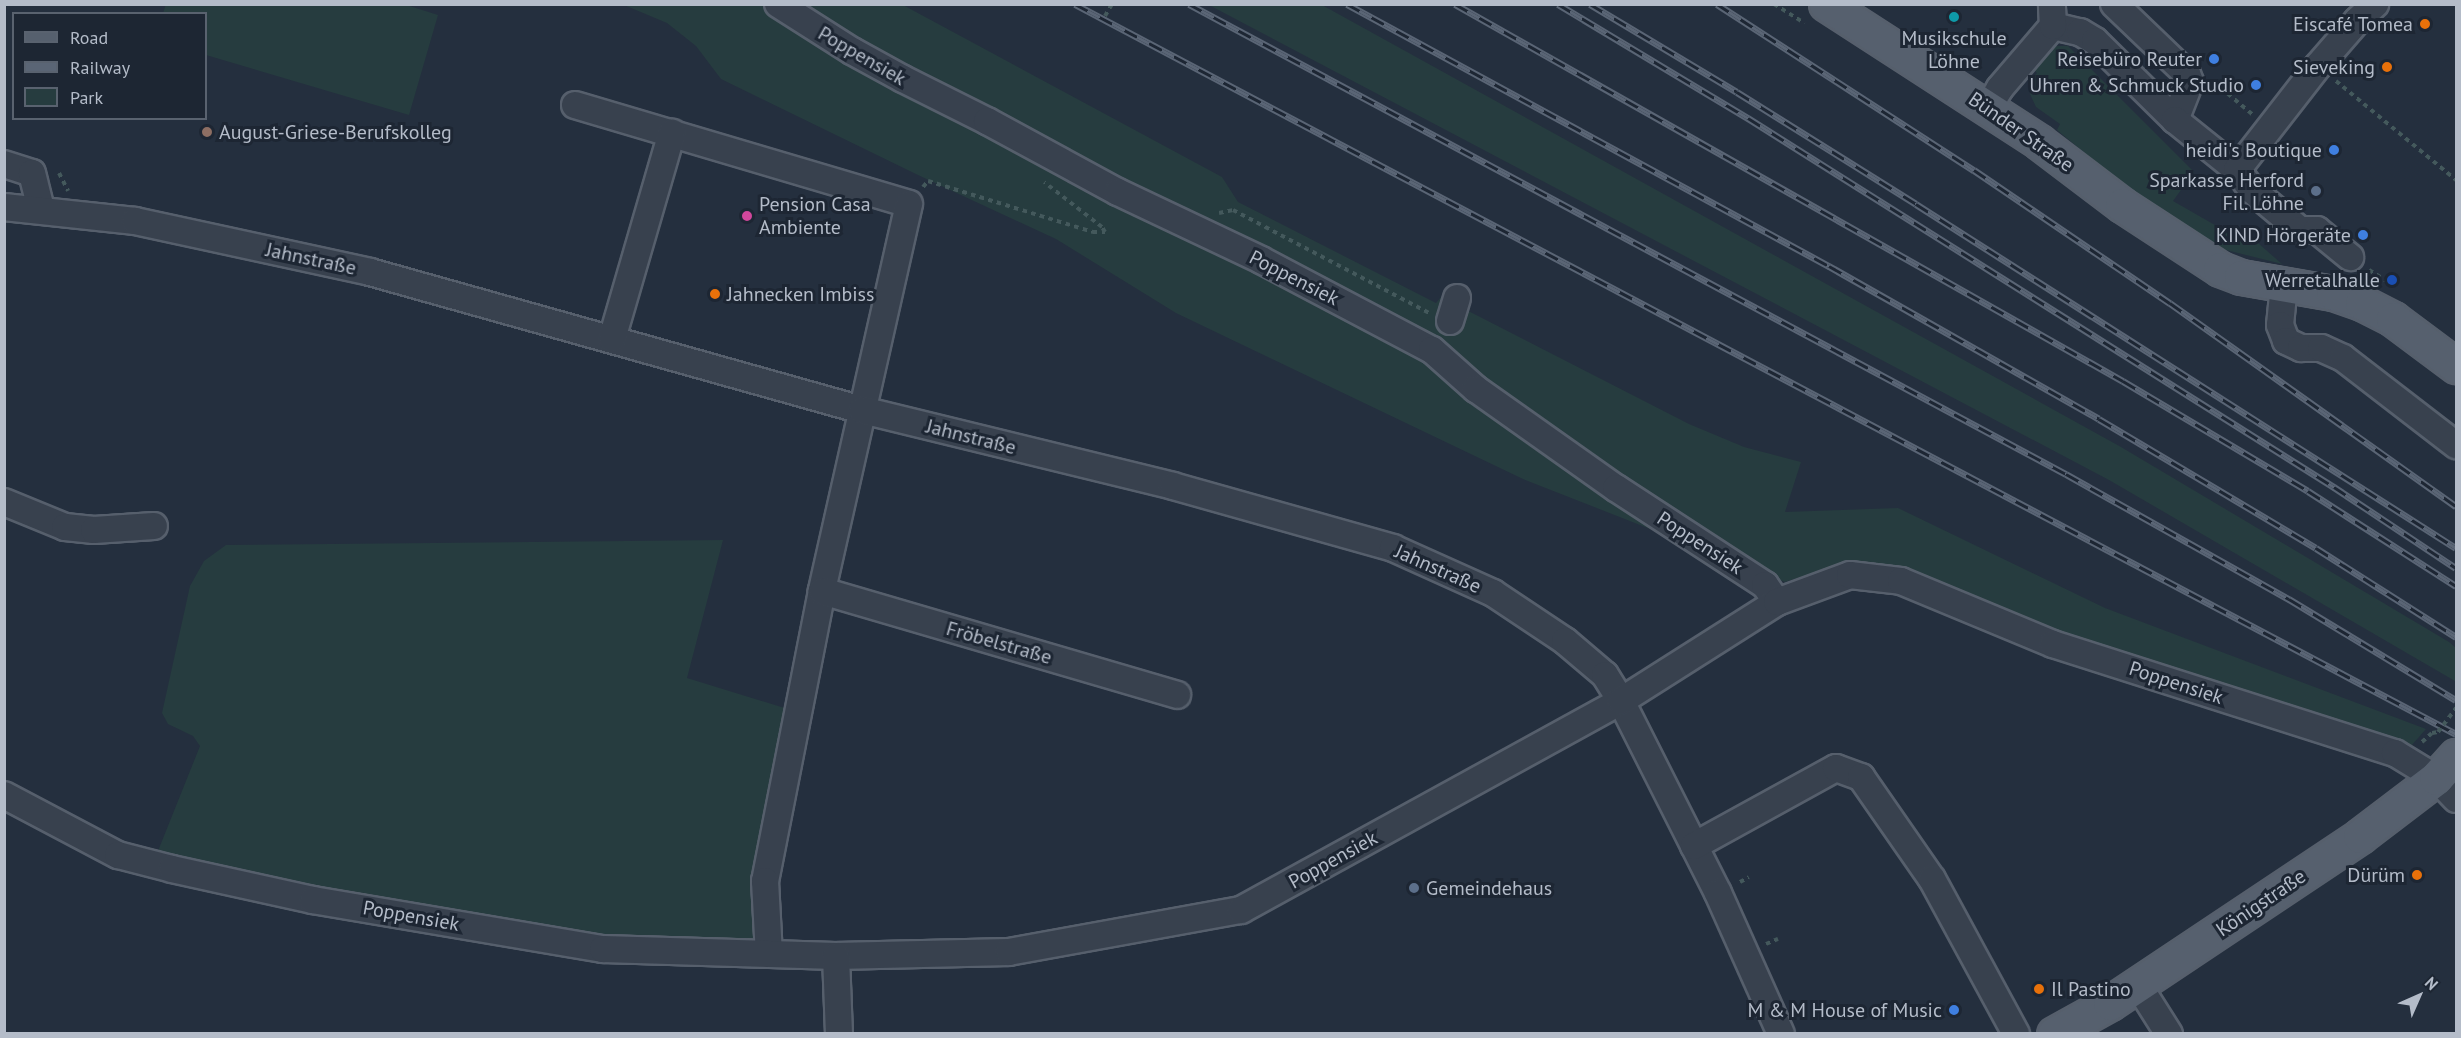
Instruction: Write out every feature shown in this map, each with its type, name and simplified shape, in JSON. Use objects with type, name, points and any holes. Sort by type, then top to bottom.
[{"type":"main road","name":"Bünder Straße","points":[[1826,4],[2039,142],[2122,205],[2220,269],[2241,277],[2333,293],[2362,303],[2393,319],[2457,366]]},
{"type":"main road","name":"Königstraße","points":[[2054,1034],[2138,985],[2450,778]]},
{"type":"street","name":"Poppensiek","points":[[778,4],[903,79],[987,121],[1139,203],[1261,260],[1432,350],[1476,389],[1504,409],[1616,488],[1765,585],[1778,602]]},
{"type":"street","points":[[2114,4],[2187,74],[2190,82],[2175,120]]},
{"type":"street","points":[[2237,170],[2318,66],[2375,4]]},
{"type":"street","points":[[1988,108],[2052,15],[2095,41],[2175,120],[2237,170],[2252,190],[2300,230],[2317,230],[2350,257]]},
{"type":"street","points":[[575,105],[909,204],[822,591],[765,881],[769,954]]},
{"type":"street","points":[[612,339],[672,133]]},
{"type":"street","points":[[4,164],[32,173],[41,210]]},
{"type":"street","name":"Jahnstraße","points":[[4,207],[135,221],[369,272],[862,410],[1173,486],[1393,548],[1493,593],[1565,641],[1605,675],[1621,701],[1746,952],[1781,1034]]},
{"type":"street","points":[[2284,285],[2280,325],[2286,341],[2301,348],[2321,348],[2343,358],[2457,445]]},
{"type":"street","points":[[4,502],[65,527],[93,530],[154,526]]},
{"type":"street","name":"Poppensiek","points":[[4,795],[118,855],[313,900],[603,949],[836,956],[1009,952],[1241,910],[1621,701],[1778,602],[1850,575],[1901,581],[2053,644],[2395,753],[2450,778]]},
{"type":"street","name":"Fröbelstraße","points":[[822,591],[1177,695]]},
{"type":"street","points":[[1694,846],[1836,768],[1860,777],[1932,879],[2016,1034]]},
{"type":"street","points":[[836,956],[839,1034]]},
{"type":"street","points":[[2138,985],[2169,1034]]},
{"type":"path","points":[[1105,16],[1112,4]]},
{"type":"path","points":[[2318,66],[2457,180]]},
{"type":"path","points":[[58,171],[70,194]]},
{"type":"path","points":[[909,204],[928,181],[1093,232],[1105,232],[1102,227],[1037,176]]},
{"type":"path","points":[[2432,733],[2438,732],[2457,708]]},
{"type":"path","points":[[1736,884],[1749,878]]},
{"type":"path","points":[[1765,945],[1779,939]]},
{"type":"green space","points":[[166,4],[403,4],[438,15],[409,115],[207,55],[207,12],[163,12]]},
{"type":"green space","points":[[624,5],[903,5],[1222,177],[1238,202],[1436,303],[1441,297],[1689,424],[1744,447],[1801,462],[1785,512],[1898,508],[2105,608],[2426,729],[2411,746],[2071,635],[1883,564],[1825,569],[1785,582],[1523,479],[1176,313],[1056,239],[721,79],[696,46],[667,23]]},
{"type":"green space","points":[[1209,5],[1322,5],[2121,447],[2449,642],[2456,648],[2455,681],[2109,480]]},
{"type":"green space","points":[[2047,46],[2068,46],[2194,172],[2173,201],[2234,236],[2242,229],[2282,264],[2218,248],[2162,217],[2057,130],[2060,124],[2036,107],[2030,94],[2030,81],[2037,73],[2030,66]]},
{"type":"green space","points":[[723,540],[687,678],[791,710],[756,873],[755,953],[605,941],[315,892],[156,856],[200,746],[193,736],[168,724],[162,713],[190,586],[204,561],[226,545]]},
{"type":"railway","points":[[1075,4],[2456,734]]},
{"type":"railway","points":[[1189,4],[2066,474],[2289,599],[2456,700]]},
{"type":"railway","points":[[1347,4],[1829,266],[2099,419],[2316,548],[2456,637]]},
{"type":"railway","points":[[1455,4],[2123,381],[2308,491],[2456,586]]},
{"type":"railway","points":[[1558,4],[1748,118],[2334,487],[2456,568]]},
{"type":"railway","points":[[1590,4],[1737,92],[1916,204],[2456,548]]},
{"type":"railway","points":[[1717,4],[1974,170],[2170,303],[2456,506]]},
{"type":"place","name":"Musikschule Löhne","points":[[1954,17]]},
{"type":"place","name":"Eiscafé Tomea","points":[[2425,24]]},
{"type":"place","name":"Reisebüro Reuter","points":[[2214,59]]},
{"type":"place","name":"Sieveking","points":[[2387,67]]},
{"type":"place","name":"Uhren & Schmuck Studio","points":[[2256,85]]},
{"type":"place","name":"August-Griese-Berufskolleg","points":[[207,132]]},
{"type":"place","name":"heidi's Boutique","points":[[2334,150]]},
{"type":"place","name":"Sparkasse Herford Fil. Löhne","points":[[2316,191]]},
{"type":"place","name":"Pension Casa Ambiente","points":[[747,216]]},
{"type":"place","name":"KIND Hörgeräte","points":[[2363,235]]},
{"type":"place","name":"Werretalhalle","points":[[2392,280]]},
{"type":"place","name":"Jahnecken Imbiss","points":[[715,294]]},
{"type":"place","name":"Dürüm","points":[[2417,875]]},
{"type":"place","name":"Gemeindehaus","points":[[1414,888]]},
{"type":"place","name":"Il Pastino","points":[[2039,989]]},
{"type":"place","name":"M & M House of Music","points":[[1954,1010]]}]
